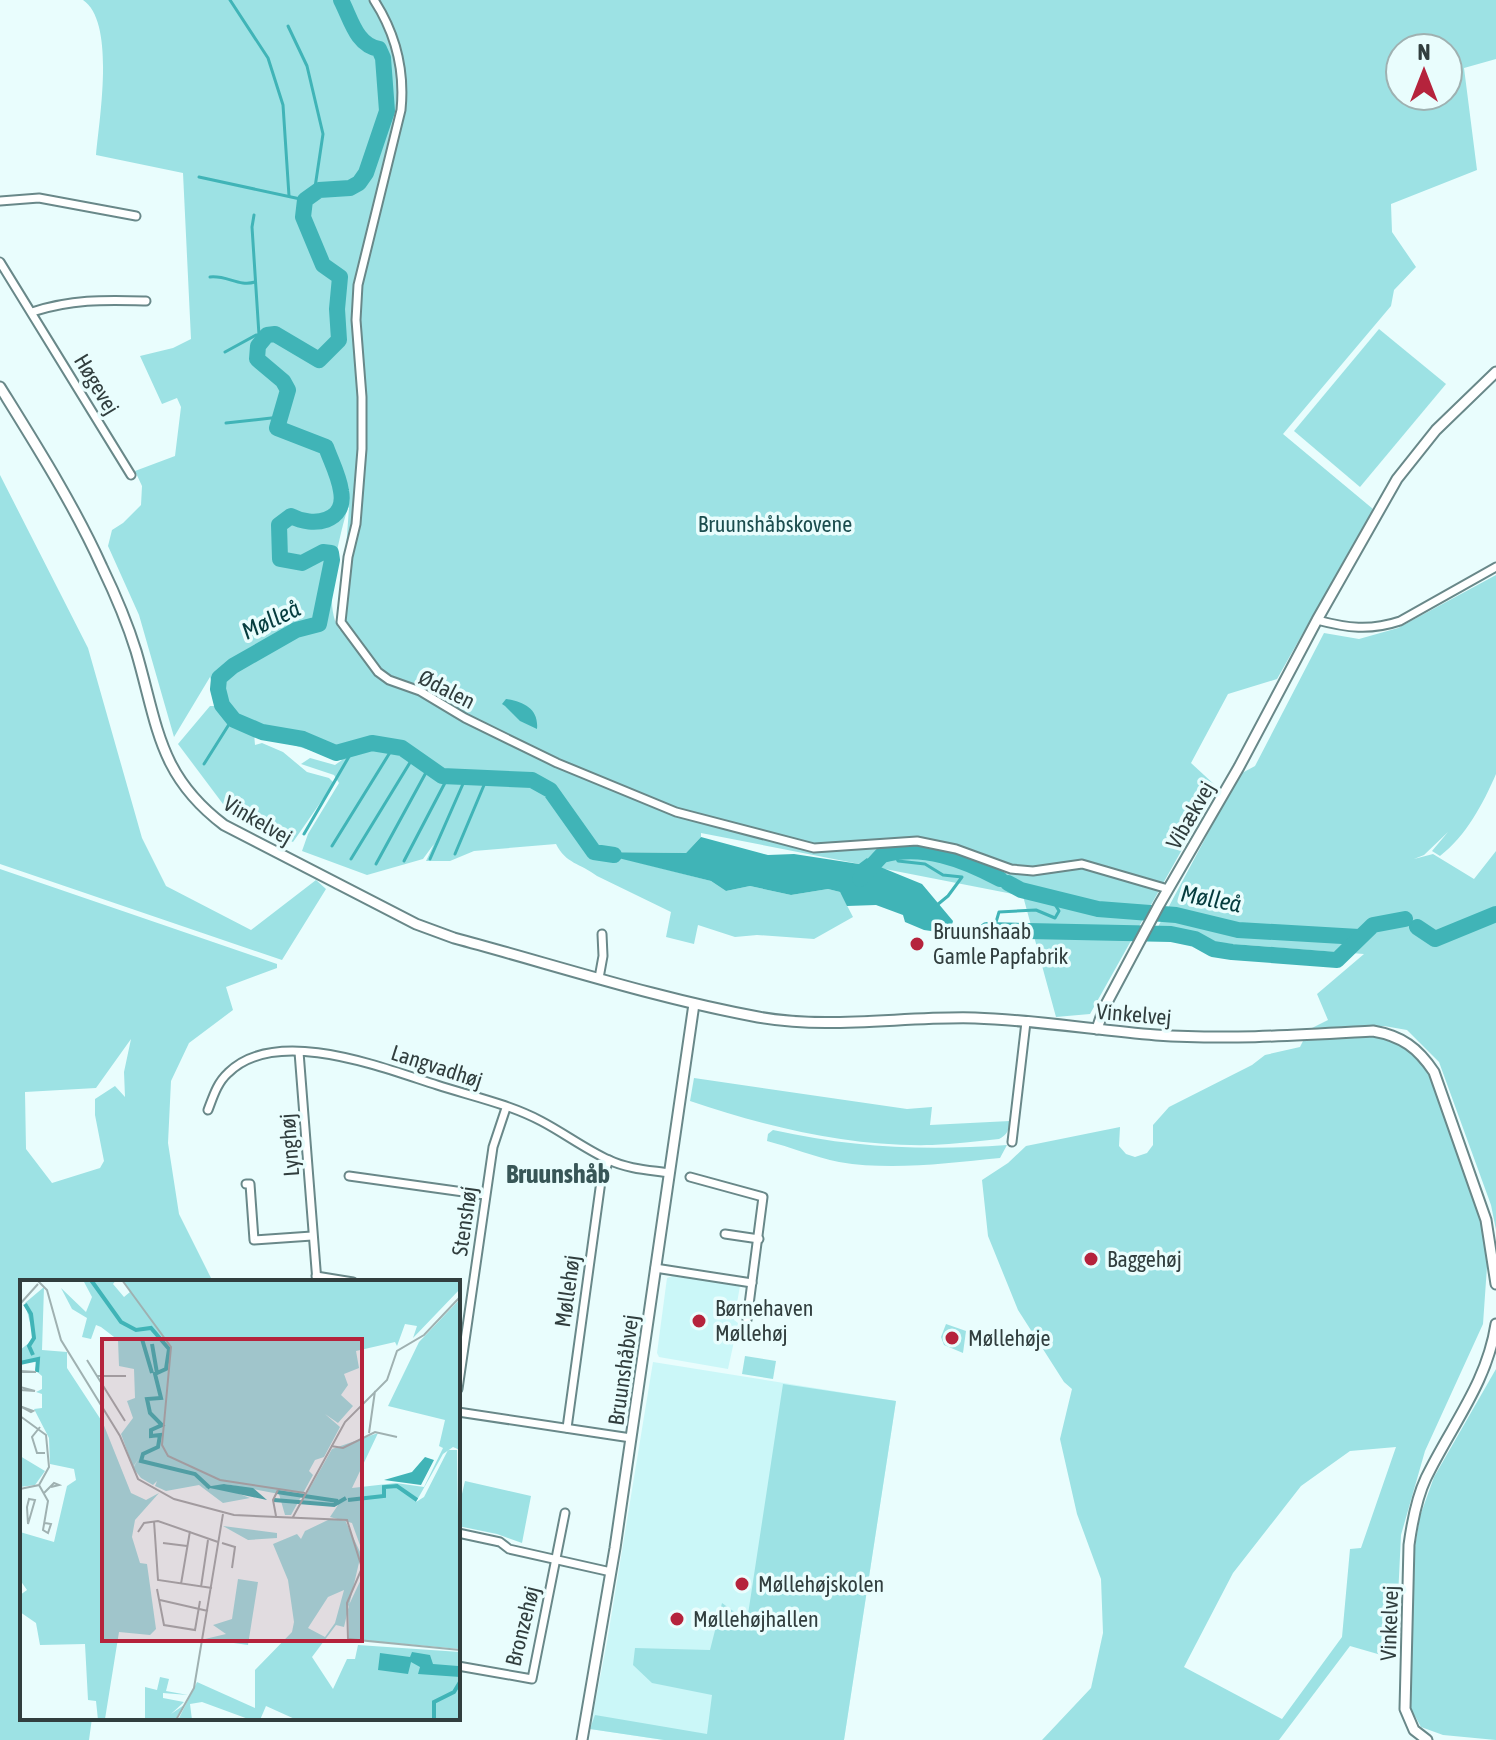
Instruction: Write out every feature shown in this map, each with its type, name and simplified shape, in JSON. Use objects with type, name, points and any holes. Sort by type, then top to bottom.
[{"type":"street","name":"Ødalen","points":[[374,0],[385,17],[397,47],[404,87],[358,285],[356,320],[362,449],[356,524],[348,557],[341,622],[378,672],[557,763],[676,812],[814,848],[917,841],[956,849],[1011,869],[1033,871],[1082,864],[1168,889]]},
{"type":"street","points":[[0,201],[39,198],[136,216]]},
{"type":"street","name":"Høgevej","points":[[0,262],[131,475]]},
{"type":"street","points":[[32,312],[86,299],[146,301]]},
{"type":"street","name":"Vibækvej","points":[[1097,1029],[1104,1008],[1159,905],[1239,767],[1397,479],[1436,430],[1496,372]]},
{"type":"street","name":"Vinkelvej","points":[[0,387],[100,562],[135,648],[163,749],[175,774],[203,809],[224,825],[416,924],[454,938],[694,1004],[760,1017],[807,1022],[941,1018],[1213,1037],[1373,1031],[1391,1034],[1422,1054],[1434,1072],[1486,1220],[1496,1284]]},
{"type":"street","points":[[1317,620],[1355,629],[1385,626],[1400,621],[1496,567]]},
{"type":"street","points":[[599,978],[603,956],[602,934]]},
{"type":"street","name":"Bruunshåbvej","points":[[582,1740],[611,1572],[694,1004]]},
{"type":"street","points":[[1012,1142],[1026,1022]]},
{"type":"street","name":"Langvadhøj","points":[[208,1110],[218,1085],[240,1063],[264,1055],[299,1052],[349,1057],[538,1119],[609,1160],[669,1173]]},
{"type":"street","name":"Lynghøj","points":[[299,1052],[316,1279]]},
{"type":"street","name":"Stenshøj","points":[[460,1375],[493,1147],[506,1108]]},
{"type":"street","name":"Møllehøj","points":[[567,1428],[601,1181],[609,1160]]},
{"type":"street","points":[[349,1176],[485,1195]]},
{"type":"street","points":[[690,1177],[763,1197],[747,1320]]},
{"type":"street","name":"Lynghøj","points":[[246,1184],[250,1184],[254,1240],[312,1236]]},
{"type":"street","points":[[725,1234],[759,1239]]},
{"type":"street","points":[[655,1268],[752,1283]]},
{"type":"street","name":"Vinkelvej","points":[[1427,1740],[1414,1730],[1405,1709],[1412,1524],[1425,1480],[1481,1379],[1492,1351],[1496,1324]]},
{"type":"street","points":[[460,1412],[631,1438]]},
{"type":"street","name":"Bronzehøj","points":[[460,1666],[532,1679],[565,1513]]},
{"type":"street","name":"Bronzehøj","points":[[460,1533],[500,1542],[509,1549],[611,1572]]},
{"type":"shaded area","points":[[506,699],[529,708],[536,716],[537,729],[520,721],[502,704]]},
{"type":"shaded area","points":[[701,837],[768,855],[794,854],[859,864],[867,858],[873,864],[922,884],[953,921],[951,929],[945,933],[924,930],[905,922],[903,915],[876,905],[847,906],[840,892],[828,889],[791,895],[750,886],[726,891],[711,881],[594,852],[686,853]]},
{"type":"shaded area","name":"Børnehaven Møllehøj","points":[[675,1275],[740,1286],[734,1320],[738,1323],[728,1369],[659,1357],[667,1278]]},
{"type":"shaded area","name":"Møllehøjskolen","points":[[653,1362],[896,1401],[844,1740],[664,1740],[590,1729]]},
{"type":"green space","name":"Bruunshåbskovene","points":[[83,0],[1496,0],[1496,59],[1464,68],[1477,170],[1391,204],[1392,232],[1416,267],[1394,290],[1391,306],[1283,434],[1373,509],[1277,679],[1228,694],[1191,763],[1217,787],[1090,1014],[1056,1017],[1023,896],[701,833],[686,853],[598,852],[711,881],[726,891],[750,886],[791,895],[828,889],[840,892],[853,917],[814,939],[757,935],[735,937],[698,925],[694,944],[666,937],[671,912],[574,863],[564,856],[556,844],[474,851],[450,861],[426,861],[434,844],[423,859],[367,875],[302,851],[308,834],[339,783],[334,775],[301,764],[310,758],[335,765],[342,760],[254,733],[255,745],[262,743],[283,752],[307,772],[329,778],[334,783],[293,842],[243,821],[223,804],[178,744],[210,706],[214,706],[228,722],[242,727],[223,712],[210,677],[174,737],[139,615],[108,546],[112,530],[141,505],[142,486],[135,471],[175,456],[181,407],[177,398],[162,404],[140,356],[173,348],[191,339],[183,173],[96,155],[103,73],[99,29],[93,12]],"holes":[[[349,508],[340,630],[332,605],[332,588],[337,552]]]},
{"type":"green space","points":[[1379,329],[1446,384],[1360,487],[1294,431]]},
{"type":"green space","points":[[0,475],[88,648],[142,838],[166,886],[251,930],[316,880],[326,889],[282,960],[0,864]]},
{"type":"green space","points":[[1496,575],[1496,774],[1473,819],[1458,839],[1440,856],[1432,851],[1448,832],[1424,855],[1414,859],[1433,854],[1474,879],[1496,851],[1496,1230],[1491,1205],[1439,1062],[1407,1030],[1384,1026],[1312,1028],[1328,1020],[1317,994],[1364,954],[1152,938],[1229,794],[1242,773],[1255,766],[1324,633],[1359,639],[1398,628]]},
{"type":"green space","points":[[0,869],[277,964],[277,968],[226,987],[233,1010],[189,1043],[171,1081],[168,1143],[179,1214],[212,1280],[20,1280],[20,1720],[92,1720],[89,1740],[0,1740]],"holes":[[[131,1039],[124,1072],[125,1097],[115,1086],[95,1099],[104,1161],[100,1168],[52,1183],[26,1149],[25,1092],[96,1088]]]},
{"type":"green space","points":[[1369,1035],[1394,1041],[1418,1059],[1437,1089],[1489,1238],[1483,1324],[1425,1451],[1401,1535],[1395,1659],[1350,1646],[1279,1740],[1042,1740],[1091,1688],[1103,1633],[1101,1579],[1077,1514],[1060,1439],[1072,1389],[1064,1382],[1018,1310],[988,1236],[982,1180],[1008,1163],[1026,1146],[1120,1127],[1119,1146],[1126,1154],[1135,1157],[1147,1153],[1153,1145],[1153,1125],[1169,1107],[1252,1065],[1265,1055],[1300,1047],[1304,1039]],"holes":[[[1396,1447],[1361,1548],[1350,1549],[1342,1637],[1282,1719],[1184,1667],[1233,1573],[1301,1486],[1350,1451]]]},
{"type":"green space","points":[[694,1078],[907,1109],[932,1107],[930,1125],[1010,1121],[1010,1124],[1006,1134],[999,1139],[949,1144],[901,1145],[840,1139],[779,1127],[690,1101]]},
{"type":"green space","points":[[773,1130],[832,1141],[890,1146],[947,1148],[1007,1145],[1000,1158],[920,1165],[859,1165],[830,1160],[767,1141],[768,1134]]},
{"type":"green space","points":[[946,1324],[966,1331],[963,1353],[944,1345],[941,1337]]},
{"type":"green space","points":[[745,1356],[776,1361],[773,1379],[742,1374]]},
{"type":"green space","points":[[1496,1369],[1496,1740],[1443,1735],[1421,1727],[1410,1707],[1415,1547],[1420,1516],[1434,1477]]},
{"type":"green space","points":[[783,1384],[896,1401],[844,1740],[664,1740],[590,1729],[595,1715],[707,1734],[712,1695],[652,1683],[633,1665],[635,1648],[710,1650],[722,1603],[747,1621]]},
{"type":"green space","points":[[465,1481],[531,1496],[522,1543],[460,1526],[460,1502]]},
{"type":"waterway","points":[[230,0],[268,58],[283,105],[289,196]]},
{"type":"waterway","name":"Mølleå","points":[[341,0],[360,37],[371,47],[379,49],[383,58],[387,111],[366,173],[359,183],[350,188],[319,190],[305,200],[303,217],[323,265],[340,277],[337,309],[339,340],[319,360],[275,334],[267,335],[258,346],[257,359],[283,381],[288,390],[277,428],[326,447],[341,491],[339,510],[334,516],[318,522],[291,516],[279,525],[280,559],[302,563],[323,552],[331,553],[332,560],[319,624],[296,630],[233,666],[219,678],[222,705],[234,720],[262,732],[303,739],[336,753],[372,743],[402,748],[442,776],[532,780],[550,790],[594,852],[614,855]]},
{"type":"waterway","points":[[288,26],[307,66],[323,134],[314,194]]},
{"type":"waterway","points":[[199,177],[305,200]]},
{"type":"waterway","points":[[254,215],[252,227],[259,335]]},
{"type":"waterway","points":[[210,277],[255,282]]},
{"type":"waterway","points":[[225,352],[256,335],[267,335]]},
{"type":"waterway","points":[[226,423],[280,417]]},
{"type":"waterway","points":[[204,764],[233,718]]},
{"type":"waterway","points":[[332,846],[394,746]]},
{"type":"waterway","points":[[304,834],[354,748]]},
{"type":"waterway","points":[[351,859],[414,756]]},
{"type":"waterway","points":[[376,864],[429,767]]},
{"type":"waterway","points":[[404,861],[448,777]]},
{"type":"waterway","points":[[430,859],[466,777]]},
{"type":"waterway","points":[[455,854],[487,778]]},
{"type":"waterway","name":"Mølleå","points":[[860,879],[882,855],[913,851],[942,855],[1000,879]]},
{"type":"waterway","points":[[894,852],[898,861],[925,864],[943,875],[962,877],[937,905]]},
{"type":"waterway","name":"Mølleå","points":[[1008,883],[1021,890],[1098,909],[1176,915],[1238,930],[1359,937]]},
{"type":"waterway","points":[[994,929],[999,912],[1036,910],[1055,918],[1059,911],[1053,897]]},
{"type":"waterway","name":"Mølleå","points":[[1417,927],[1435,939],[1496,914]]},
{"type":"waterway","points":[[987,930],[1171,934],[1195,939],[1213,949],[1232,952],[1337,960],[1373,925],[1405,919]]},
{"type":"place","name":"Bruunshaab Gamle Papfabrik","points":[[917,944]]},
{"type":"place","name":"Baggehøj","points":[[1091,1259]]},
{"type":"place","name":"Børnehaven Møllehøj","points":[[699,1321]]},
{"type":"place","name":"Møllehøje","points":[[952,1338]]},
{"type":"place","name":"Møllehøjskolen","points":[[742,1584]]},
{"type":"place","name":"Møllehøjhallen","points":[[677,1619]]},
{"type":"district","name":"Bruunshåb","points":[[558,1174]]}]
